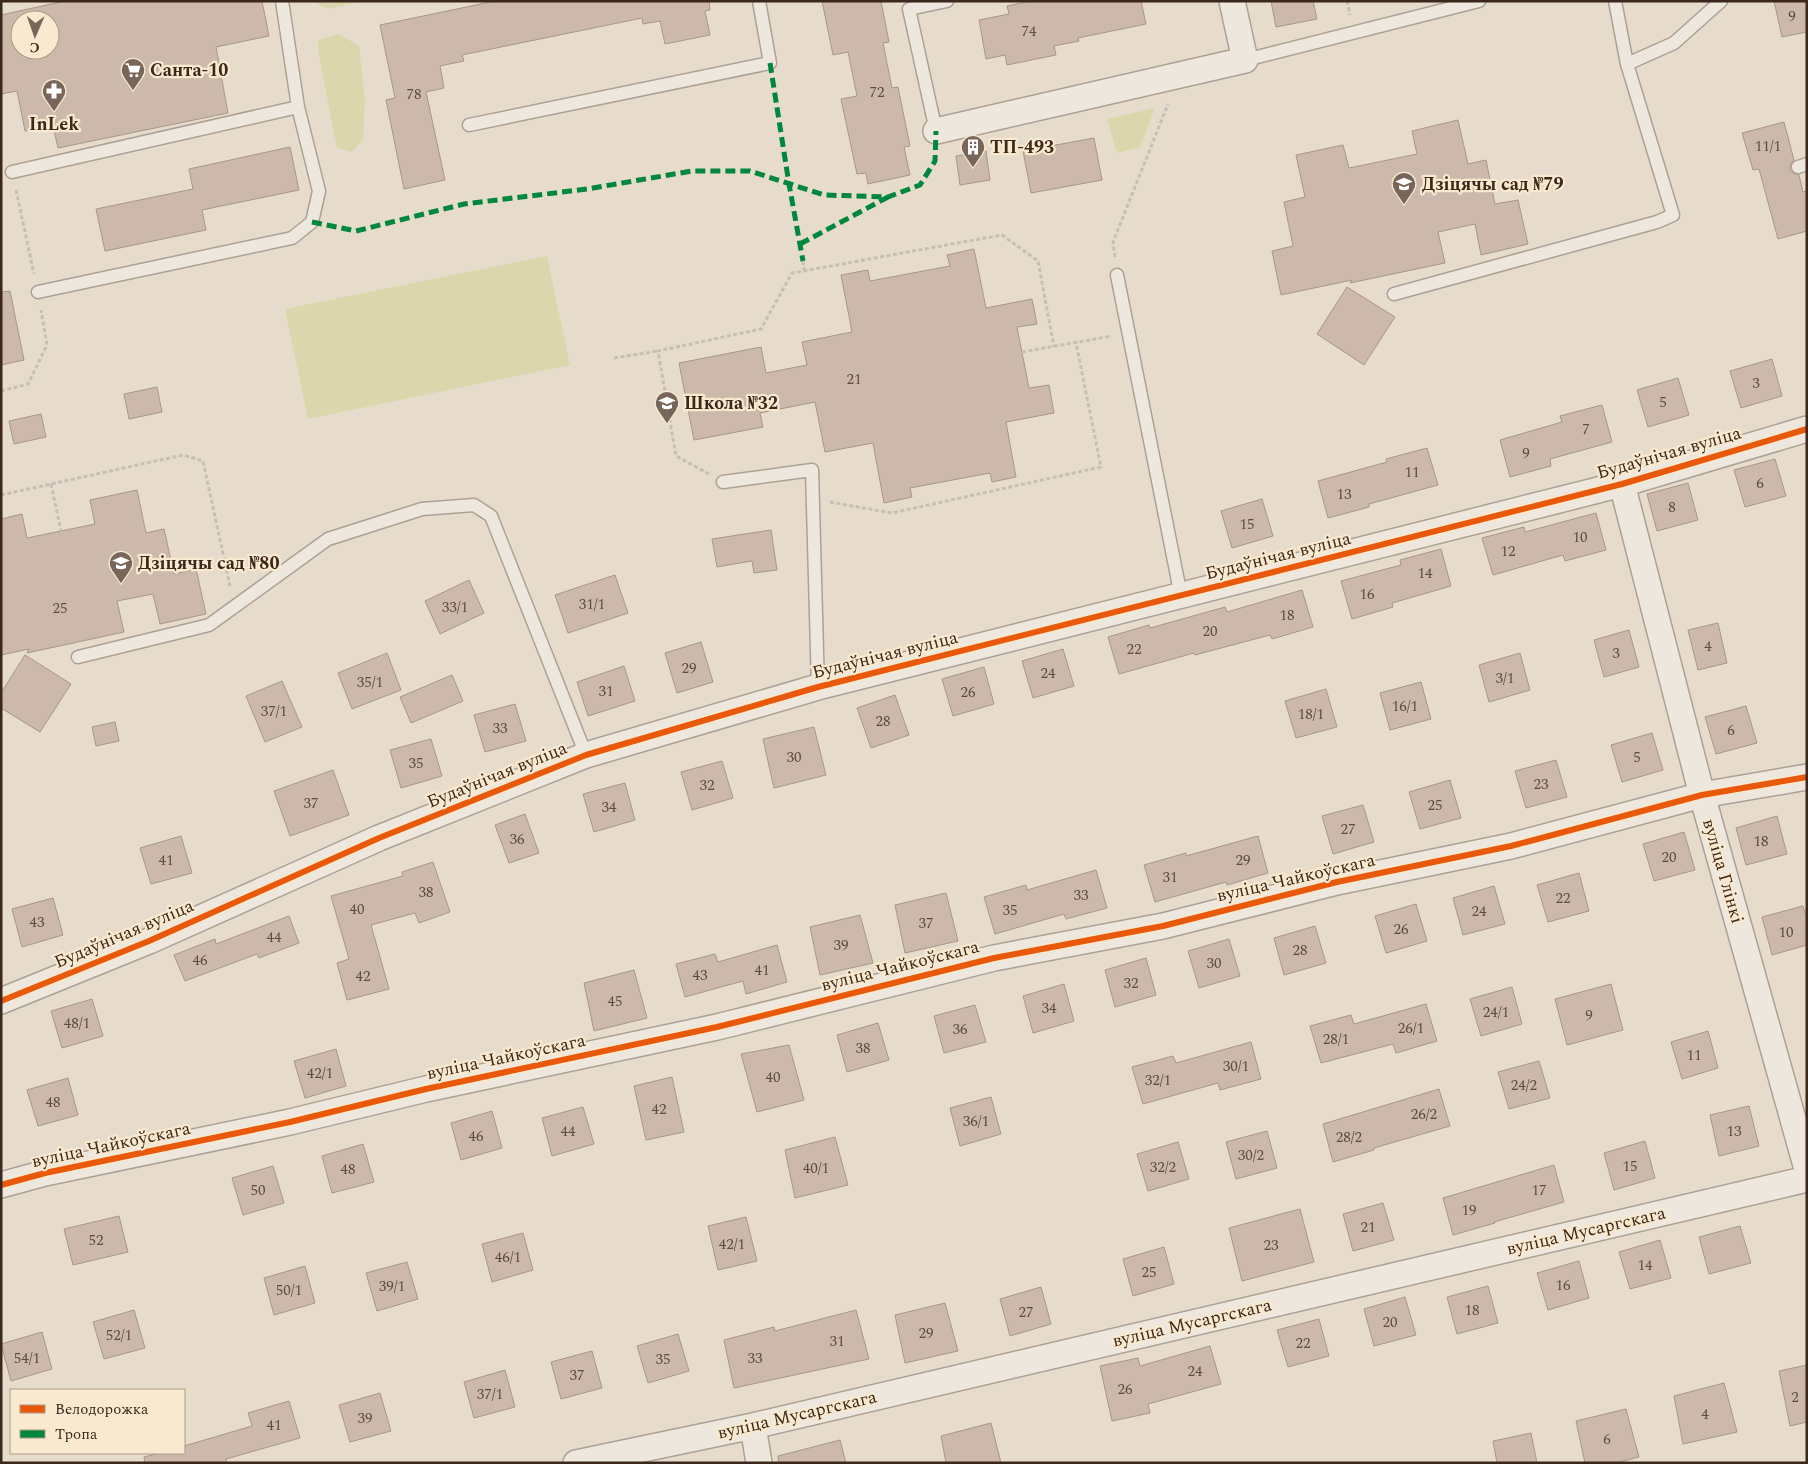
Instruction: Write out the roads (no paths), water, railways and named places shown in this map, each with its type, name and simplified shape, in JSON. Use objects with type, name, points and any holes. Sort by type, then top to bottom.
[{"type":"street","points":[[936,131],[1245,60],[1232,1]]},
{"type":"street","name":"Будаўнічая вуліца","points":[[1,1001],[149,941],[379,838],[586,755],[818,687],[1622,484],[1807,428]]},
{"type":"street","name":"вуліца Глінкі","points":[[1622,484],[1702,795],[1807,1169]]},
{"type":"street","name":"вуліца Чайкоўскага","points":[[1,1185],[45,1173],[290,1122],[426,1089],[717,1027],[994,958],[1163,926],[1337,882],[1511,846],[1702,795],[1807,777]]},
{"type":"street","name":"вуліца Мусаргскага","points":[[576,1463],[753,1426],[1807,1179]]},
{"type":"street","points":[[753,1426],[758,1463]]},
{"type":"lane","points":[[38,292],[292,238],[312,222],[319,191],[298,107],[282,1]]},
{"type":"lane","points":[[469,125],[770,63],[759,1]]},
{"type":"lane","points":[[936,131],[909,9],[947,1]]},
{"type":"lane","points":[[1245,60],[1479,1]]},
{"type":"lane","points":[[1394,294],[1657,222],[1673,215],[1627,64],[1615,1]]},
{"type":"lane","points":[[1627,64],[1674,43],[1722,1]]},
{"type":"lane","points":[[12,172],[298,107]]},
{"type":"lane","points":[[1117,275],[1127,334],[1181,596]]},
{"type":"lane","points":[[724,482],[812,470],[818,687]]},
{"type":"lane","points":[[78,657],[210,625],[328,540],[422,509],[474,505],[491,516],[586,755]]},
{"type":"place","name":"Санта-10","points":[[133,91]]},
{"type":"place","name":"InLek","points":[[54,112]]},
{"type":"place","name":"ТП-493","points":[[973,168]]},
{"type":"place","name":"Дзіцячы сад №79","points":[[1404,205]]},
{"type":"place","name":"Школа №32","points":[[667,424]]},
{"type":"place","name":"Дзіцячы сад №80","points":[[121,584]]}]
